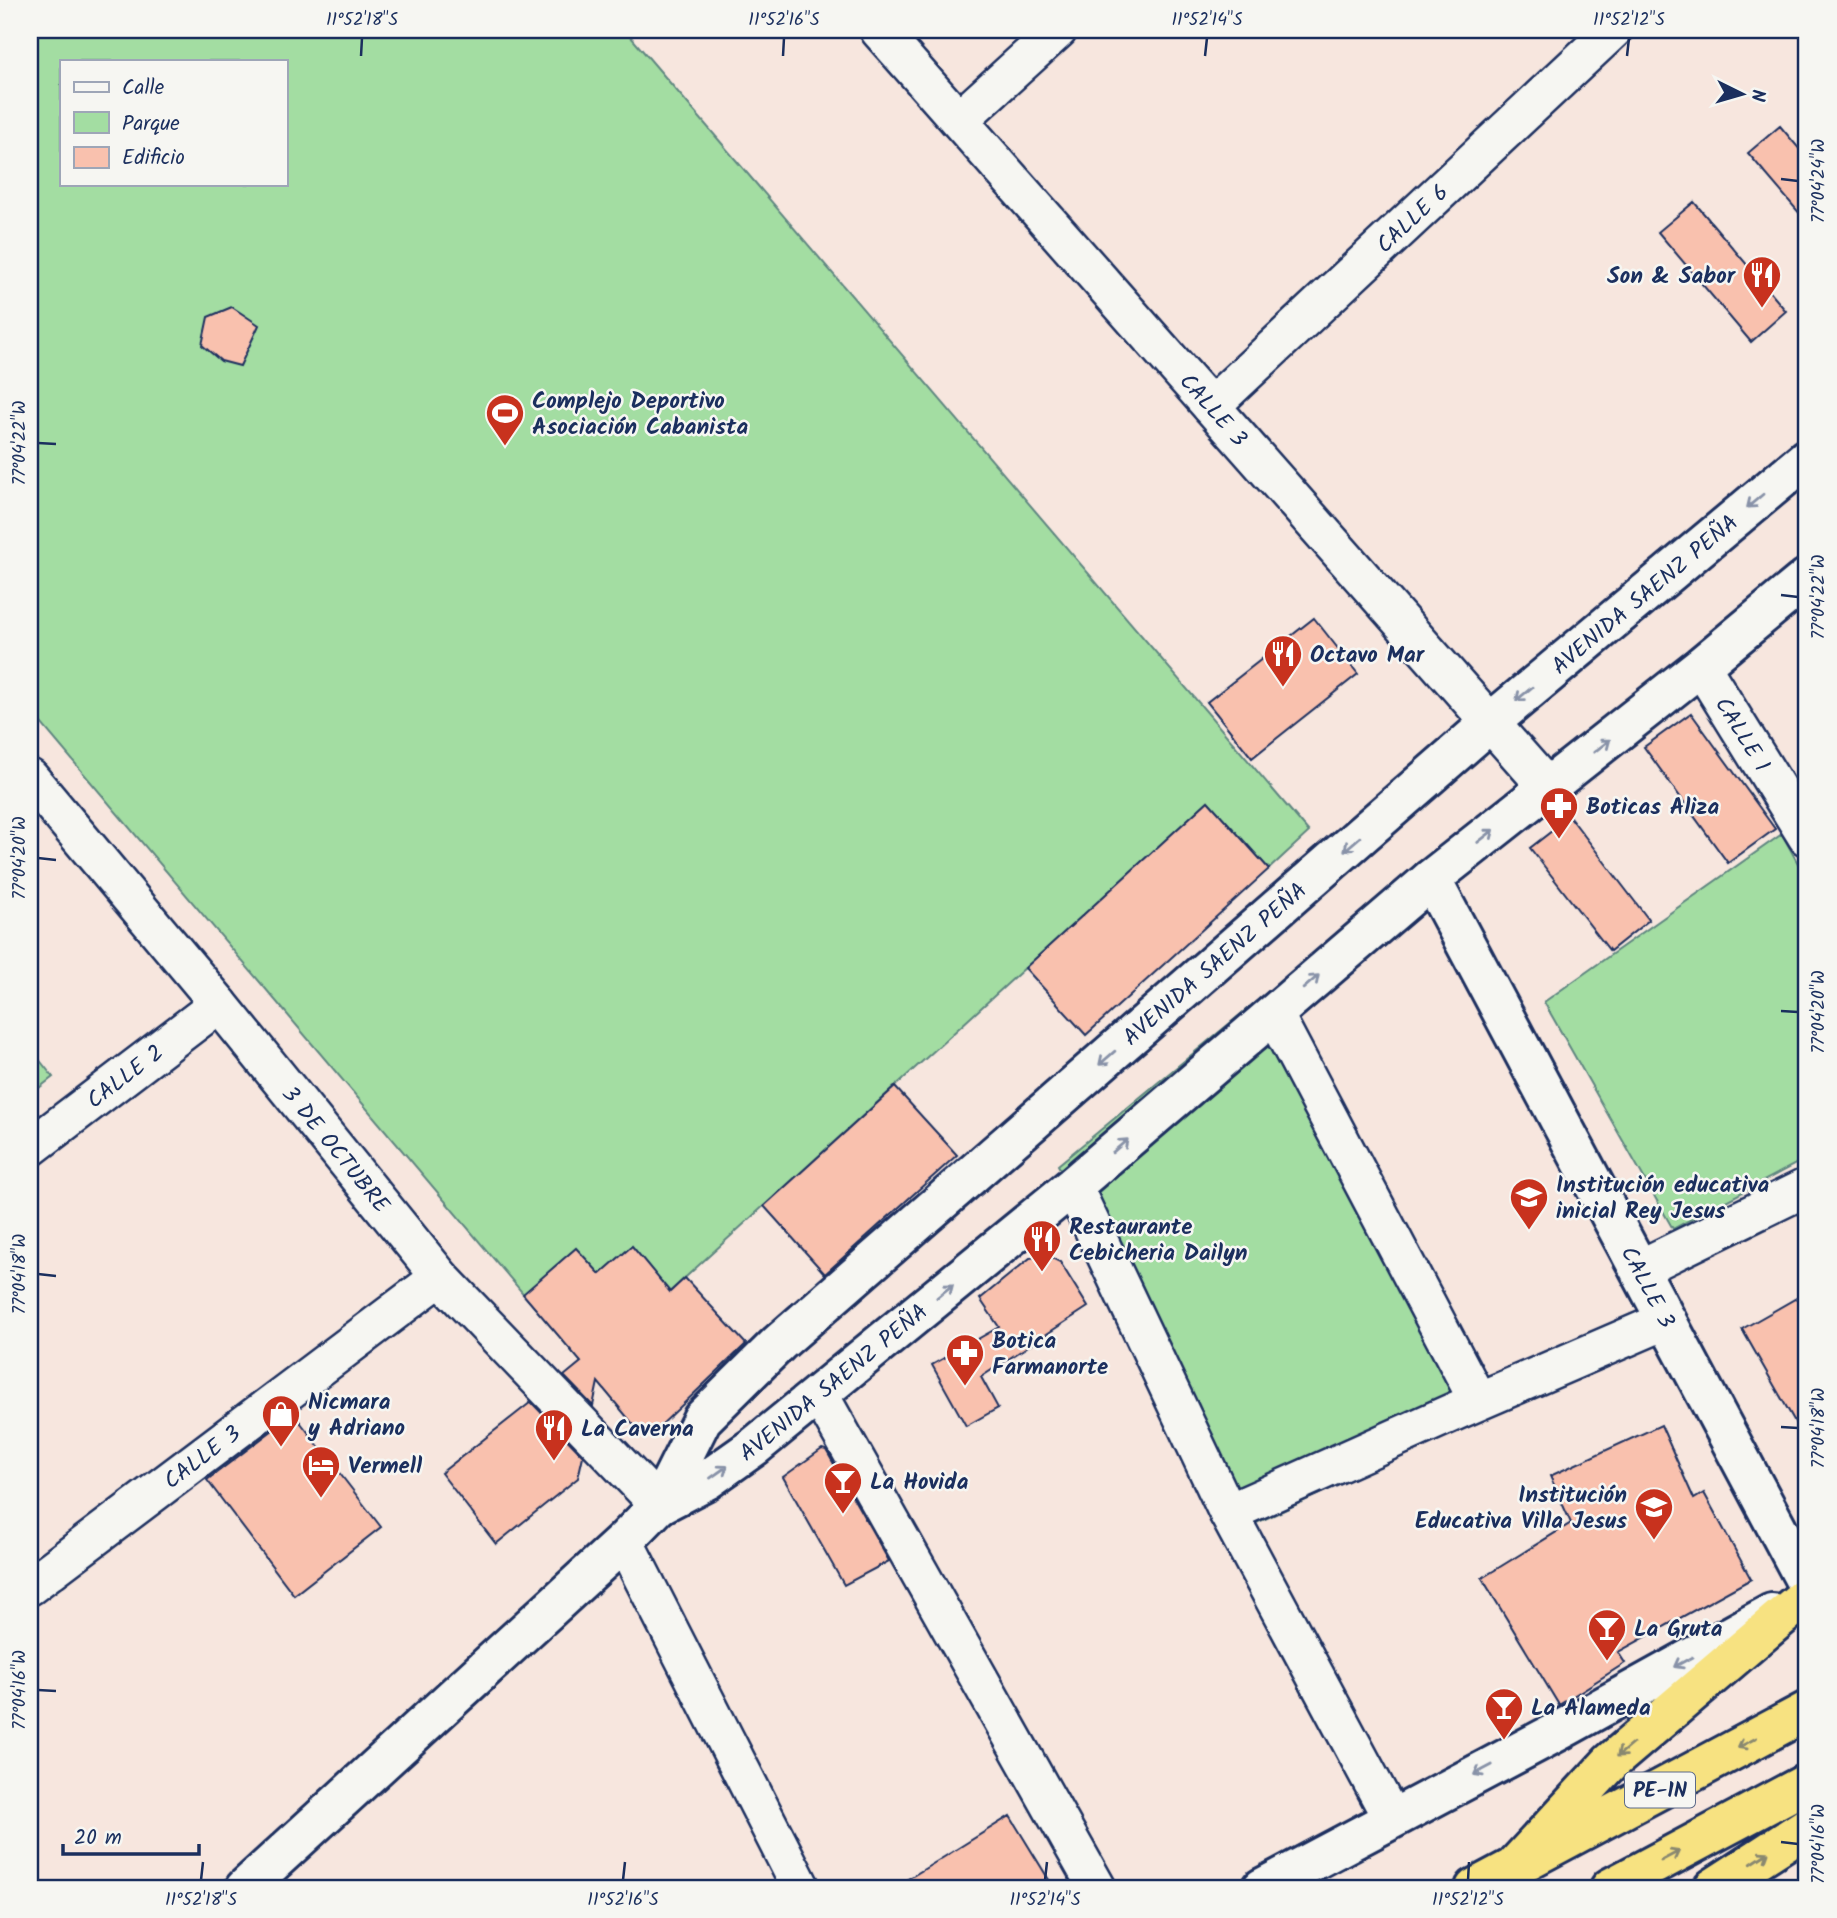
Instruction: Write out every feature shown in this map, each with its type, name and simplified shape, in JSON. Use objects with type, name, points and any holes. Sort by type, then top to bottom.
[{"type":"highway","points":[[1513,1868],[1611,1762],[1807,1594]]},
{"type":"highway","name":"PE-1N","points":[[1475,1888],[1807,1711]]},
{"type":"highway","name":"PE-1N","points":[[1610,1888],[1807,1783]]},
{"type":"highway","points":[[1713,1888],[1807,1828]]},
{"type":"main road","name":"AVENIDA SAENZ PEÑA","points":[[245,1888],[624,1541],[659,1505],[702,1419],[779,1343],[1490,722],[1807,458]]},
{"type":"main road","name":"AVENIDA SAENZ PEÑA","points":[[659,1505],[707,1480],[819,1394],[1073,1186],[1431,879],[1701,666],[1807,578]]},
{"type":"main road","name":"CALLE 3","points":[[1431,879],[1807,1584]]},
{"type":"main road","points":[[1262,1888],[1568,1726],[1807,1594]]},
{"type":"street","name":"CALLE 3","points":[[879,30],[1548,788]]},
{"type":"street","points":[[959,120],[1058,30]]},
{"type":"street","name":"CALLE 6","points":[[1210,406],[1614,30]]},
{"type":"street","name":"CALLE 1","points":[[1701,666],[1807,837]]},
{"type":"street","name":"3 DE OCTUBRE","points":[[30,778],[219,1004],[440,1277],[659,1505]]},
{"type":"street","name":"CALLE 2","points":[[30,1148],[219,1004]]},
{"type":"street","points":[[1273,1014],[1478,1401]]},
{"type":"street","points":[[1073,1186],[1228,1513],[1392,1819]]},
{"type":"street","points":[[1639,1269],[1807,1187]]},
{"type":"street","name":"CALLE 3","points":[[30,1586],[440,1277]]},
{"type":"street","points":[[1228,1513],[1478,1401],[1667,1321]]},
{"type":"street","points":[[819,1394],[1097,1888]]},
{"type":"street","points":[[624,1541],[802,1888]]},
{"type":"green space","name":"Complejo Deportivo Asociación Cabanista","points":[[30,30],[625,30],[1309,832],[1269,869],[1208,801],[586,1368],[30,710]]},
{"type":"green space","points":[[1782,834],[1807,880],[1807,1158],[1673,1229],[1544,1002]]},
{"type":"green space","points":[[1264,995],[1492,1414],[1250,1526],[1058,1165]]},
{"type":"green space","points":[[30,1048],[53,1077],[30,1095]]},
{"type":"building","points":[[1780,126],[1807,158],[1807,222],[1748,153]]},
{"type":"building","points":[[1694,202],[1786,311],[1751,342],[1658,232]]},
{"type":"building","points":[[232,307],[259,325],[240,366],[221,361],[202,345],[208,317]]},
{"type":"building","name":"Octavo Mar","points":[[1314,618],[1358,674],[1252,758],[1207,702]]},
{"type":"building","points":[[1691,713],[1775,829],[1728,863],[1644,747]]},
{"type":"building","points":[[1208,801],[1269,869],[1086,1035],[1025,968]]},
{"type":"building","points":[[1570,817],[1649,920],[1610,951],[1530,848]]},
{"type":"building","points":[[895,1087],[957,1155],[825,1274],[764,1206]]},
{"type":"building","points":[[632,1246],[670,1292],[685,1278],[746,1344],[656,1430],[637,1429],[598,1382],[593,1406],[564,1376],[581,1362],[523,1294],[576,1248],[600,1274]]},
{"type":"building","points":[[1046,1255],[1060,1262],[1088,1307],[981,1377],[998,1408],[966,1426],[932,1365],[999,1327],[980,1299],[1030,1258]]},
{"type":"building","points":[[1807,1292],[1807,1443],[1742,1329]]},
{"type":"building","points":[[531,1402],[583,1456],[578,1478],[496,1544],[441,1473]]},
{"type":"building","points":[[294,1414],[381,1527],[294,1595],[207,1480]]},
{"type":"building","points":[[1661,1425],[1694,1499],[1704,1493],[1751,1579],[1618,1652],[1625,1663],[1559,1705],[1482,1578],[1571,1523],[1550,1476]]},
{"type":"building","name":"La Hovida","points":[[822,1449],[826,1450],[889,1561],[844,1585],[783,1477]]},
{"type":"building","points":[[1010,1816],[1054,1888],[893,1888],[944,1857]]},
{"type":"place","name":"Son & Sabor","points":[[1762,309]]},
{"type":"place","name":"Complejo Deportivo Asociación Cabanista","points":[[505,447]]},
{"type":"place","name":"Octavo Mar","points":[[1283,688]]},
{"type":"place","name":"Boticas Aliza","points":[[1559,840]]},
{"type":"place","name":"Institución educativa inicial Rey Jesus","points":[[1529,1231]]},
{"type":"place","name":"Restaurante Cebicheria Dailyn","points":[[1042,1273]]},
{"type":"place","name":"Botica Farmanorte","points":[[965,1387]]},
{"type":"place","name":"Nicmara y Adriano","points":[[281,1448]]},
{"type":"place","name":"La Caverna","points":[[554,1462]]},
{"type":"place","name":"Vermell","points":[[321,1499]]},
{"type":"place","name":"La Hovida","points":[[843,1515]]},
{"type":"place","name":"Institución Educativa Villa Jesus","points":[[1654,1541]]},
{"type":"place","name":"La Gruta","points":[[1607,1662]]},
{"type":"place","name":"La Alameda","points":[[1504,1741]]}]
